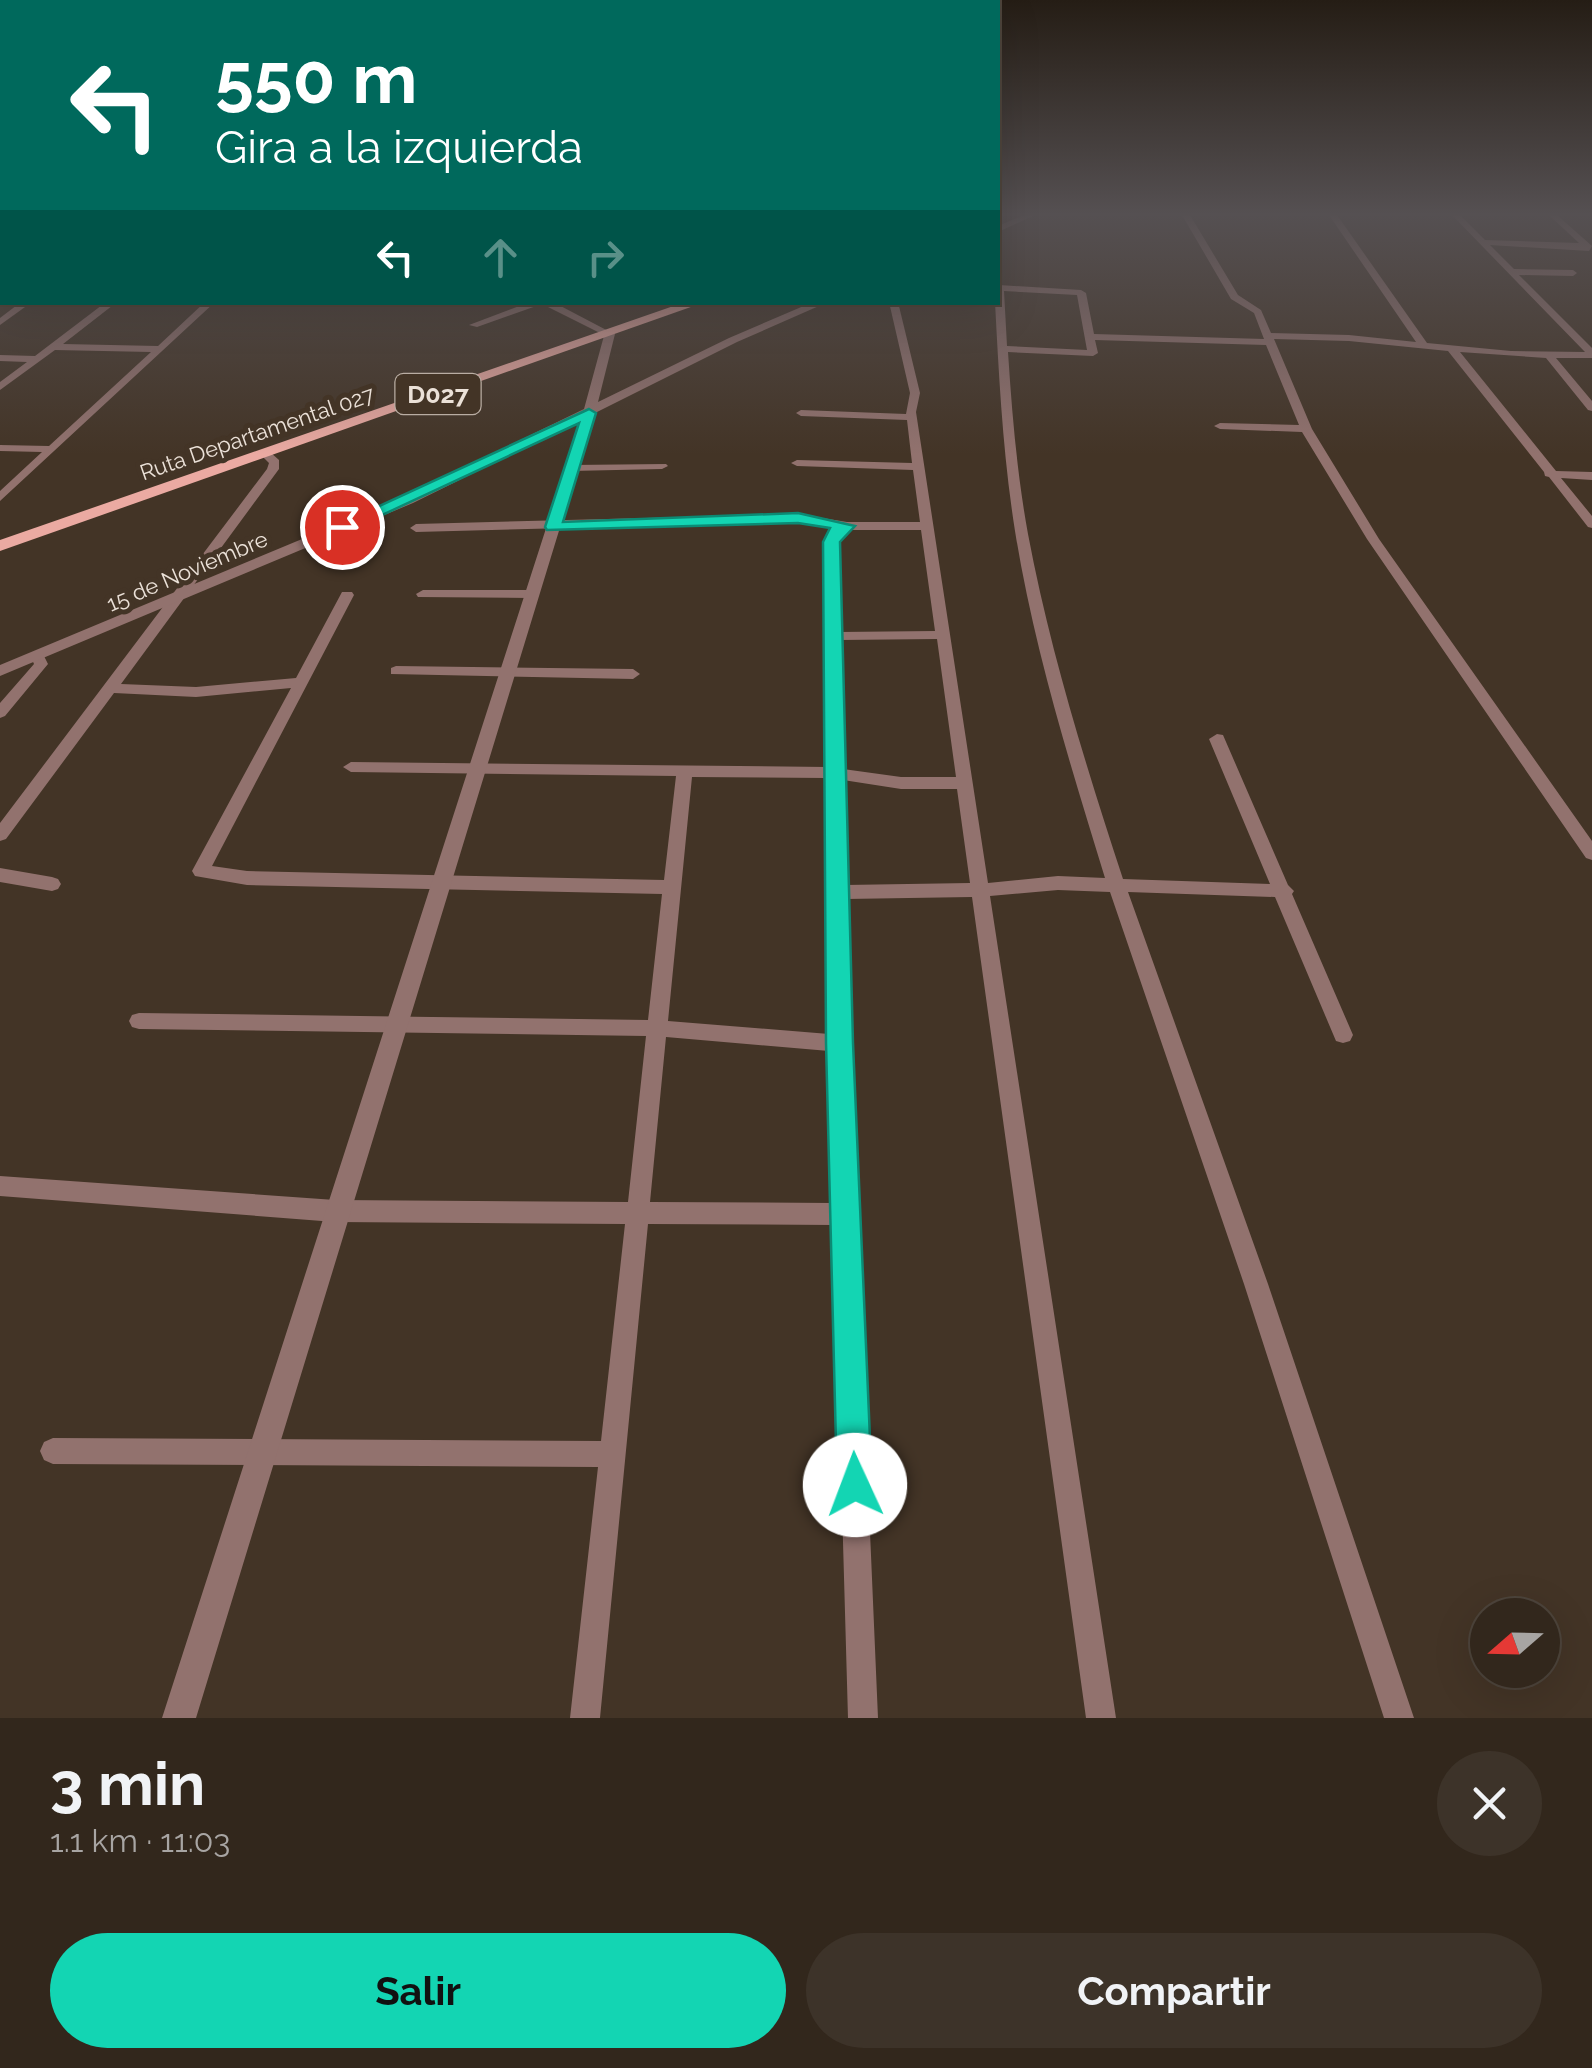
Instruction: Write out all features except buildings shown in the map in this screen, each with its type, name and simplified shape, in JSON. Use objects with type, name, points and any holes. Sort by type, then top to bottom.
[{"type":"main road","name":"Ruta Departamental 027","points":[[0,546],[691,305]]},
{"type":"street","points":[[1002,349],[1093,353],[1082,295]]},
{"type":"street","points":[[1233,295],[1258,312],[1306,429],[1373,539],[1592,854]]},
{"type":"street","points":[[1389,295],[1424,346]]},
{"type":"street","points":[[1533,295],[1592,354]]},
{"type":"street","points":[[0,322],[24,305]]},
{"type":"street","points":[[0,398],[109,305]]},
{"type":"street","points":[[0,497],[208,305]]},
{"type":"street","points":[[474,325],[539,305]]},
{"type":"street","points":[[178,1718],[589,413],[610,334],[550,305]]},
{"type":"street","name":"15 de Noviembre","points":[[0,671],[408,500],[733,340],[816,305]]},
{"type":"street","points":[[895,305],[915,393],[911,416],[918,467],[1101,1718]]},
{"type":"street","points":[[999,305],[1007,436],[1028,564],[1116,886],[1266,1312],[1398,1718]]},
{"type":"street","points":[[1088,336],[1269,339],[1331,334],[1550,357],[1592,354]]},
{"type":"street","points":[[0,386],[59,347],[160,349]]},
{"type":"street","points":[[1451,348],[1548,474],[1592,524]]},
{"type":"street","points":[[1550,357],[1592,408]]},
{"type":"street","points":[[0,358],[37,359]]},
{"type":"street","points":[[801,413],[911,416]]},
{"type":"street","points":[[1220,426],[1306,429]]},
{"type":"street","points":[[0,448],[52,449]]},
{"type":"street","points":[[0,835],[272,468],[274,462],[266,454]]},
{"type":"street","points":[[798,463],[918,467]]},
{"type":"street","points":[[571,468],[662,466]]},
{"type":"street","points":[[1548,474],[1592,476]]},
{"type":"street","points":[[416,528],[798,518],[847,526],[928,526]]},
{"type":"street","points":[[847,526],[836,531],[831,542],[840,1043],[863,1718]]},
{"type":"street","points":[[423,594],[532,594]]},
{"type":"street","points":[[348,595],[202,871],[246,878],[670,887]]},
{"type":"street","points":[[833,636],[944,634]]},
{"type":"street","points":[[0,713],[37,673],[41,664],[38,655]]},
{"type":"street","points":[[396,671],[632,674]]},
{"type":"street","points":[[110,688],[196,692],[302,682]]},
{"type":"street","points":[[1217,739],[1285,891],[1342,1035]]},
{"type":"street","points":[[351,767],[835,773],[901,783],[966,783]]},
{"type":"street","points":[[585,1718],[684,774]]},
{"type":"street","points":[[0,875],[52,884]]},
{"type":"street","points":[[837,892],[981,890],[1058,883],[1285,891]]},
{"type":"street","points":[[139,1021],[656,1028],[840,1043]]},
{"type":"street","points":[[0,1186],[338,1211],[845,1214]]},
{"type":"street","points":[[53,1450],[612,1454]]},
{"type":"route","points":[[342,527],[408,500],[589,413],[553,527],[798,518],[847,526],[836,531],[831,542],[840,1043],[855,1485]]}]
